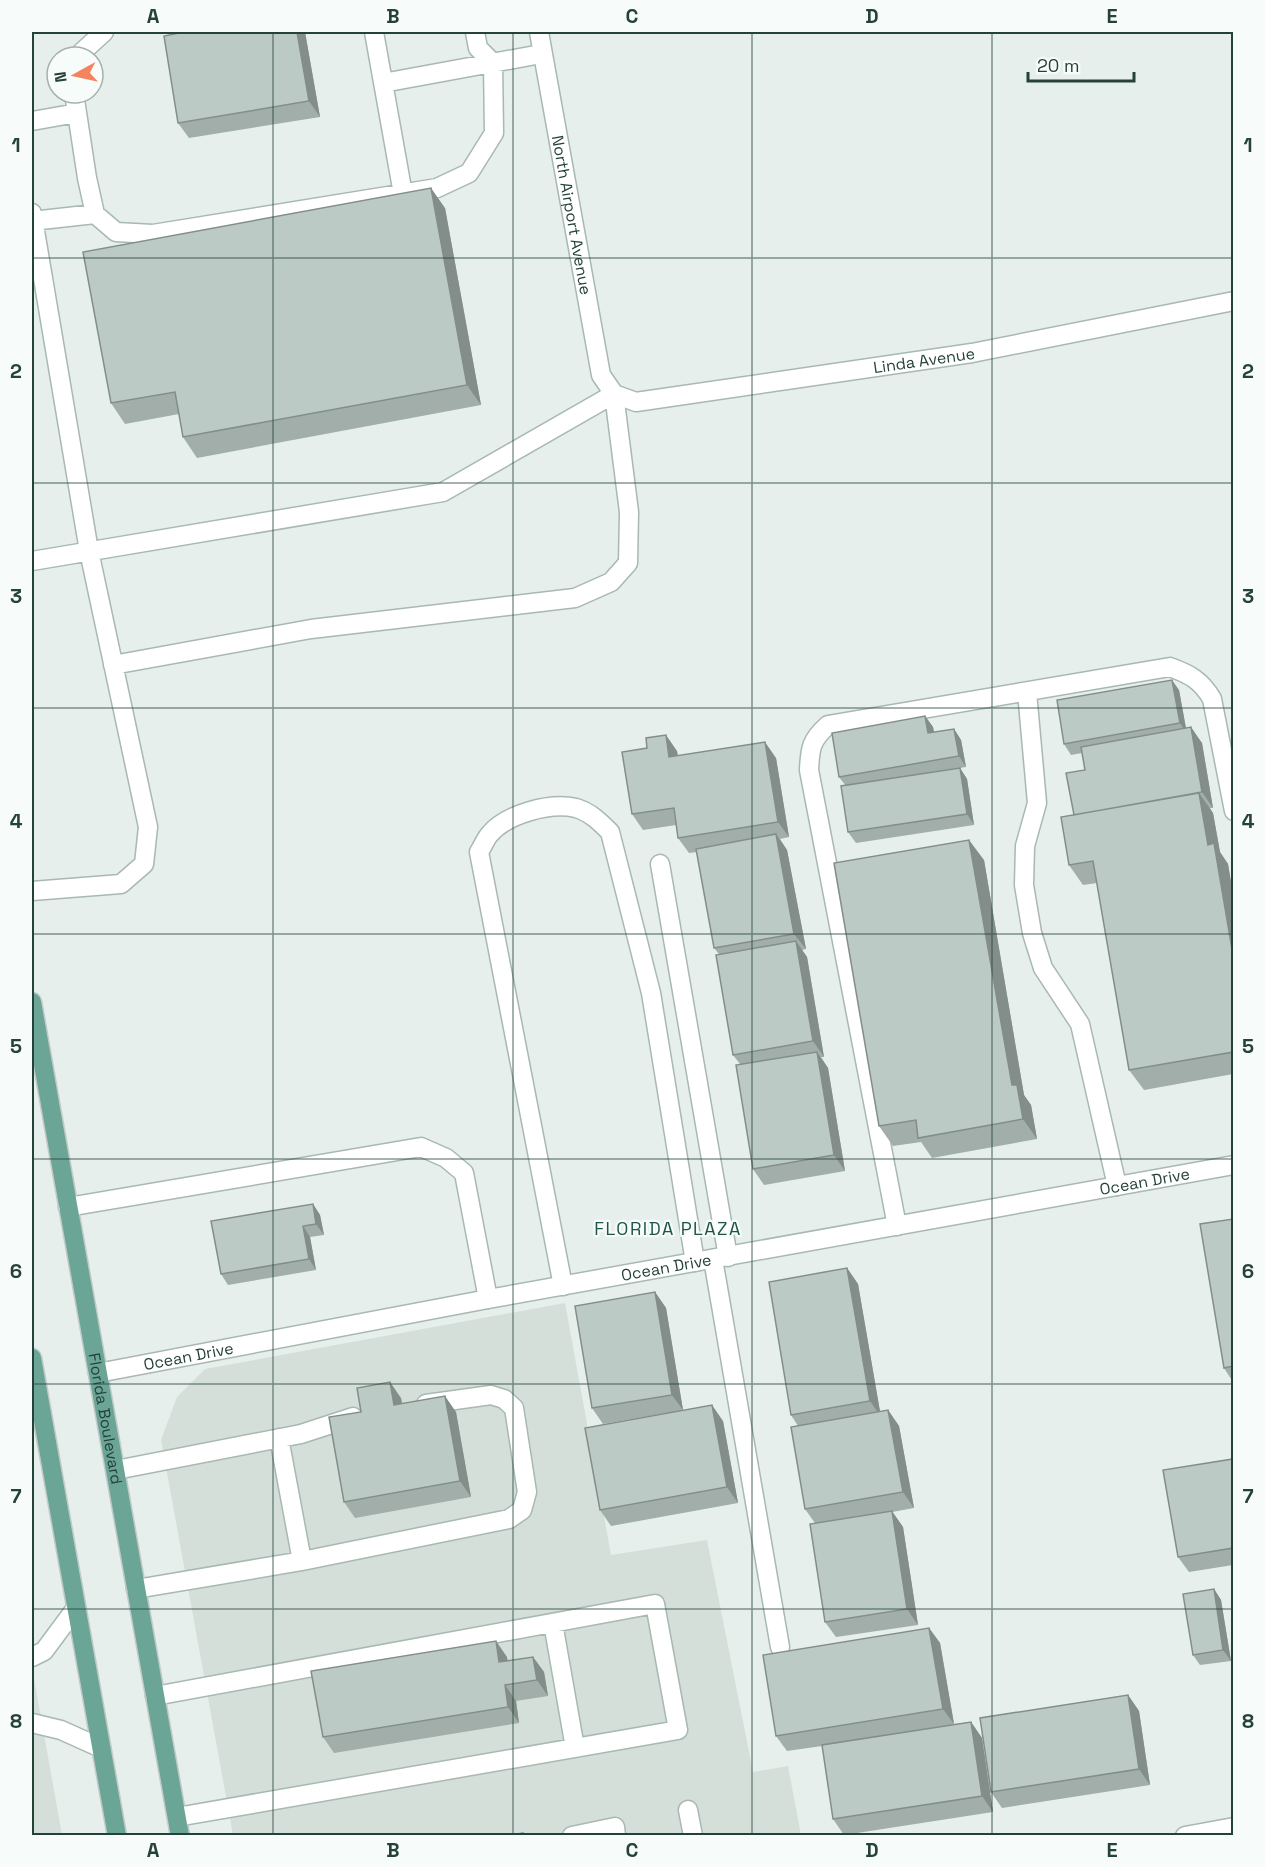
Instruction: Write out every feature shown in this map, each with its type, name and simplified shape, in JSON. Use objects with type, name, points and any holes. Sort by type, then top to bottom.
[{"type":"main road","name":"Florida Boulevard","points":[[32,1002],[180,1836]]},
{"type":"main road","points":[[32,1358],[117,1836]]},
{"type":"street","points":[[90,45],[104,32]]},
{"type":"street","points":[[374,32],[402,194]]},
{"type":"street","points":[[76,105],[95,214],[116,232],[153,234],[437,188],[469,173],[494,134],[493,63],[478,48],[475,32]]},
{"type":"street","name":"North Airport Avenue","points":[[539,32],[541,54],[601,375],[614,394]]},
{"type":"street","points":[[383,83],[541,54]]},
{"type":"street","points":[[32,121],[77,113]]},
{"type":"street","points":[[32,891],[121,884],[144,864],[148,827],[89,552],[32,218],[95,214]]},
{"type":"street","name":"Linda Avenue","points":[[614,394],[636,402],[961,355],[1233,302]]},
{"type":"street","points":[[32,561],[443,492],[614,394],[630,512],[628,563],[611,582],[575,598],[311,629],[113,665]]},
{"type":"street","points":[[897,1226],[809,770],[810,751],[816,736],[828,725],[1170,667],[1191,674],[1205,687],[1212,699],[1233,811]]},
{"type":"street","points":[[1027,692],[1037,803],[1025,846],[1024,885],[1043,968],[1080,1024],[1117,1186]]},
{"type":"street","points":[[563,1286],[479,852],[490,834],[521,812],[551,808],[576,808],[597,818],[610,832],[651,993],[712,1259]]},
{"type":"street","points":[[660,864],[712,1259],[780,1647]]},
{"type":"street","points":[[68,1207],[421,1147],[447,1158],[464,1173],[488,1299]]},
{"type":"street","name":"Ocean Drive","points":[[98,1373],[488,1299],[1233,1165]]},
{"type":"street","points":[[136,1589],[302,1561],[509,1519],[522,1510],[527,1491],[514,1407],[504,1399],[491,1395],[409,1407]]},
{"type":"street","points":[[116,1470],[301,1434],[346,1418],[370,1414]]},
{"type":"street","points":[[279,1438],[302,1561]]},
{"type":"street","points":[[155,1696],[655,1604],[678,1730],[177,1817]]},
{"type":"street","points":[[32,1657],[44,1650],[76,1608]]},
{"type":"street","points":[[554,1623],[575,1748]]},
{"type":"street","points":[[32,1723],[61,1730],[101,1748]]},
{"type":"street","points":[[688,1809],[693,1836]]},
{"type":"street","points":[[572,1836],[615,1827],[616,1836]]},
{"type":"street","points":[[1185,1836],[1233,1827]]},
{"type":"shaded area","points":[[565,1303],[611,1555],[707,1540],[753,1772],[788,1766],[801,1835],[233,1835],[161,1440],[177,1397],[205,1369]]},
{"type":"shaded area","points":[[32,1667],[62,1835],[32,1835]]},
{"type":"building","points":[[184,32],[297,32],[309,101],[178,123],[164,36]]},
{"type":"building","points":[[431,188],[467,385],[183,437],[175,392],[111,403],[83,252]]},
{"type":"building","points":[[1172,680],[1180,723],[1064,744],[1057,700]]},
{"type":"building","points":[[925,716],[928,733],[954,729],[959,756],[839,777],[832,733]]},
{"type":"building","points":[[1191,727],[1202,792],[1074,815],[1066,773],[1085,770],[1081,747]]},
{"type":"building","points":[[666,735],[669,757],[765,742],[778,822],[678,838],[674,808],[632,814],[622,752],[647,748],[646,738]]},
{"type":"building","points":[[960,768],[967,814],[848,832],[841,786]]},
{"type":"building","points":[[1199,793],[1208,845],[1214,843],[1233,955],[1233,1052],[1129,1070],[1093,861],[1069,865],[1061,817]]},
{"type":"building","points":[[776,834],[794,934],[714,948],[696,849]]},
{"type":"building","points":[[969,840],[1012,1085],[1017,1085],[1023,1119],[918,1138],[916,1120],[879,1126],[834,863]]},
{"type":"building","points":[[796,941],[813,1041],[733,1055],[716,955]]},
{"type":"building","points":[[817,1052],[834,1155],[753,1169],[736,1065]]},
{"type":"building","points":[[313,1204],[316,1224],[303,1226],[309,1259],[221,1274],[211,1221]]},
{"type":"building","points":[[1233,1219],[1233,1366],[1224,1368],[1200,1224]]},
{"type":"building","points":[[847,1268],[870,1401],[791,1415],[769,1282]]},
{"type":"building","points":[[655,1292],[672,1395],[592,1408],[575,1306]]},
{"type":"building","points":[[390,1382],[394,1405],[445,1396],[460,1481],[344,1502],[329,1417],[361,1412],[357,1388]]},
{"type":"building","points":[[712,1405],[727,1487],[600,1510],[585,1428]]},
{"type":"building","points":[[888,1410],[903,1492],[805,1509],[791,1427]]},
{"type":"building","points":[[1233,1459],[1233,1548],[1178,1557],[1163,1470]]},
{"type":"building","points":[[892,1511],[907,1609],[825,1622],[810,1524]]},
{"type":"building","points":[[1214,1589],[1223,1650],[1193,1655],[1183,1594]]},
{"type":"building","points":[[929,1628],[943,1709],[776,1736],[763,1655]]},
{"type":"building","points":[[496,1641],[499,1662],[533,1657],[537,1680],[505,1685],[508,1707],[323,1737],[311,1671]]},
{"type":"building","points":[[1128,1695],[1139,1769],[991,1792],[980,1718]]},
{"type":"building","points":[[971,1722],[982,1796],[833,1819],[822,1745]]},
{"type":"building","points":[[523,1833],[523,1836],[507,1836]]},
{"type":"district","name":"FLORIDA PLAZA","points":[[668,1229]]}]
